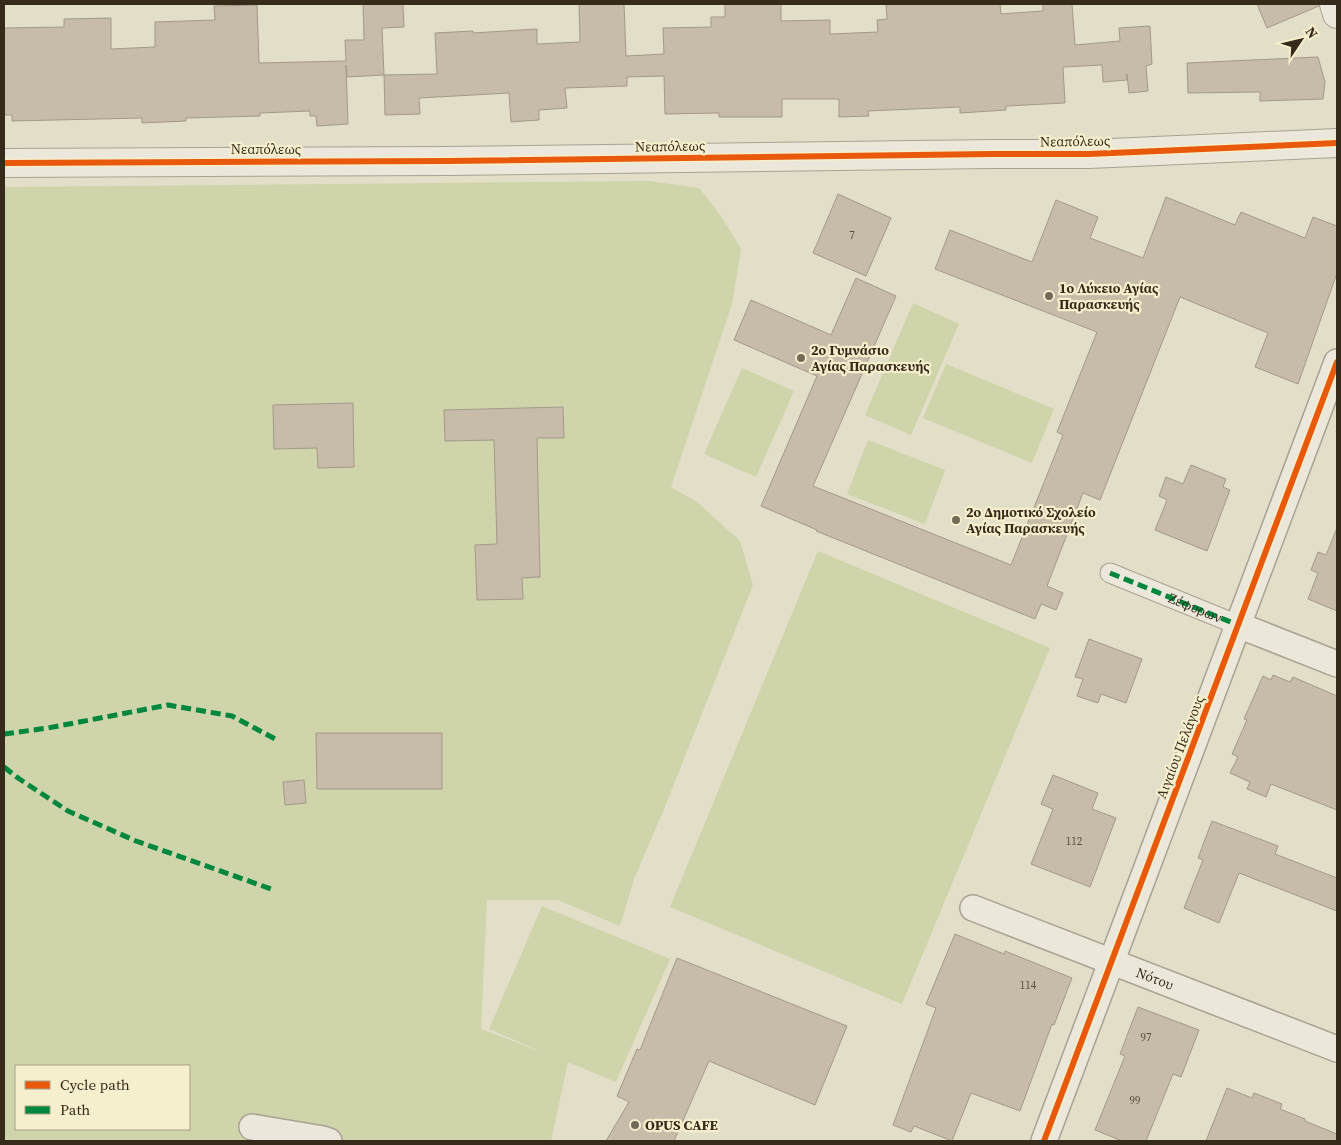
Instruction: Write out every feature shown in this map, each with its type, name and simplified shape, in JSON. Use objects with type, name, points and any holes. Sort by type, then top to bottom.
[{"type":"street","points":[[1334,4],[1337,14]]},
{"type":"street","name":"Νεαπόλεως","points":[[4,163],[448,161],[1088,154],[1337,144]]},
{"type":"street","name":"Αιγαίου Πελάγους","points":[[1044,1141],[1337,362]]},
{"type":"street","name":"Ζέφυρων","points":[[1110,573],[1337,664]]},
{"type":"street","name":"Νότου","points":[[973,908],[1337,1049]]},
{"type":"street","points":[[252,1127],[329,1141]]},
{"type":"green space","points":[[649,181],[699,188],[721,216],[741,249],[732,304],[671,487],[697,502],[740,541],[753,585],[664,809],[634,879],[620,926],[558,900],[487,900],[481,1029],[547,1054],[489,1029],[542,906],[670,959],[616,1082],[568,1062],[551,1141],[4,1141],[4,187]]},
{"type":"green space","points":[[913,303],[959,324],[911,435],[865,415]]},
{"type":"green space","points":[[946,364],[1054,409],[1032,463],[923,418]]},
{"type":"green space","points":[[742,368],[794,391],[756,477],[704,454]]},
{"type":"green space","points":[[868,440],[945,470],[925,524],[847,494]]},
{"type":"green space","points":[[818,551],[1050,648],[902,1004],[670,907]]},
{"type":"building","points":[[363,4],[403,4],[404,27],[382,28],[384,75],[347,77],[346,65],[348,124],[317,126],[316,116],[310,116],[310,111],[260,113],[260,116],[186,118],[186,121],[142,123],[142,118],[12,121],[12,115],[4,115],[4,28],[64,27],[64,19],[111,18],[111,49],[155,47],[155,22],[215,20],[214,6],[257,5],[259,63],[346,61],[345,40],[364,40]]},
{"type":"building","points":[[579,4],[624,4],[626,56],[664,54],[663,28],[711,27],[711,17],[725,17],[725,4],[781,4],[781,21],[830,20],[830,34],[878,32],[877,20],[887,19],[886,4],[1000,4],[1001,14],[1043,11],[1043,4],[1072,4],[1075,45],[1120,41],[1119,28],[1150,26],[1152,64],[1146,66],[1148,91],[1129,93],[1127,74],[1127,80],[1103,82],[1102,65],[1063,67],[1065,103],[1006,106],[1006,110],[960,113],[960,107],[868,111],[869,116],[839,117],[839,99],[782,99],[782,117],[719,117],[719,113],[665,114],[664,76],[627,77],[627,86],[565,88],[567,108],[539,110],[539,120],[511,122],[509,93],[419,98],[420,114],[385,115],[384,75],[437,74],[435,33],[537,29],[537,44],[580,42]]},
{"type":"building","points":[[1257,4],[1319,4],[1319,6],[1267,28]]},
{"type":"building","points":[[1318,57],[1325,82],[1323,99],[1260,101],[1260,92],[1188,93],[1187,63]]},
{"type":"building","points":[[838,194],[891,218],[866,276],[813,253]]},
{"type":"building","points":[[1166,197],[1235,225],[1241,212],[1305,238],[1313,217],[1337,226],[1337,273],[1298,384],[1255,367],[1268,333],[1180,297],[1100,500],[1083,493],[1047,586],[1063,593],[1056,610],[1041,604],[1035,619],[816,531],[761,506],[817,376],[734,340],[751,300],[831,335],[856,278],[896,296],[813,486],[1011,565],[1063,435],[1057,432],[1097,332],[935,269],[950,230],[1032,262],[1056,200],[1098,217],[1090,238],[1143,258]]},
{"type":"building","points":[[353,403],[354,467],[318,468],[317,448],[274,449],[273,405]]},
{"type":"building","points":[[563,407],[564,438],[537,438],[540,577],[522,578],[523,599],[477,600],[475,545],[497,544],[494,440],[445,441],[444,410]]},
{"type":"building","points":[[1191,465],[1226,479],[1223,487],[1230,490],[1207,551],[1155,530],[1167,500],[1159,496],[1166,477],[1183,484]]},
{"type":"building","points":[[1337,528],[1337,611],[1308,599],[1318,573],[1311,570],[1318,552],[1326,555]]},
{"type":"building","points":[[1089,639],[1142,659],[1126,703],[1101,694],[1098,703],[1077,696],[1083,679],[1075,677]]},
{"type":"building","points":[[1273,675],[1290,682],[1293,677],[1337,696],[1337,810],[1271,784],[1266,797],[1247,789],[1250,782],[1230,773],[1238,757],[1232,754],[1247,720],[1244,719],[1263,676],[1271,680]]},
{"type":"building","points":[[316,733],[442,733],[442,789],[317,789]]},
{"type":"building","points":[[1053,775],[1098,793],[1092,809],[1116,818],[1090,887],[1031,864],[1053,809],[1041,804]]},
{"type":"building","points":[[304,780],[306,803],[285,805],[283,782]]},
{"type":"building","points":[[1212,821],[1278,846],[1275,854],[1337,878],[1337,911],[1239,873],[1219,923],[1184,908],[1203,860],[1198,858]]},
{"type":"building","points":[[955,934],[1004,954],[1005,951],[1072,978],[1054,1025],[1052,1024],[1020,1111],[971,1093],[952,1141],[914,1126],[911,1132],[893,1125],[936,1008],[926,1004]]},
{"type":"building","points":[[677,958],[847,1026],[815,1105],[709,1061],[674,1141],[606,1141],[629,1102],[617,1096],[637,1049],[640,1050]]},
{"type":"building","points":[[1138,1007],[1199,1030],[1181,1077],[1173,1074],[1146,1141],[1122,1141],[1095,1130],[1125,1056],[1120,1054]]},
{"type":"building","points":[[1227,1088],[1252,1098],[1254,1093],[1282,1104],[1280,1109],[1337,1134],[1337,1141],[1206,1141]]},
{"type":"marked path","points":[[1110,573],[1238,625]]},
{"type":"marked path","points":[[4,734],[48,728],[168,705],[232,716],[279,741]]},
{"type":"marked path","points":[[4,767],[68,811],[136,841],[274,890]]},
{"type":"cycle path","points":[[4,163],[448,161],[1089,154],[1337,143]]},
{"type":"cycle path","points":[[1044,1141],[1337,362]]},
{"type":"place","name":"1ο Λύκειο Αγίας Παρασκευής","points":[[1049,296]]},
{"type":"place","name":"2ο Γυμνάσιο Αγίας Παρασκευής","points":[[801,358]]},
{"type":"place","name":"2ο Δημοτικό Σχολείο Αγίας Παρασκευής","points":[[956,520]]},
{"type":"place","name":"OPUS CAFE","points":[[635,1125]]}]
